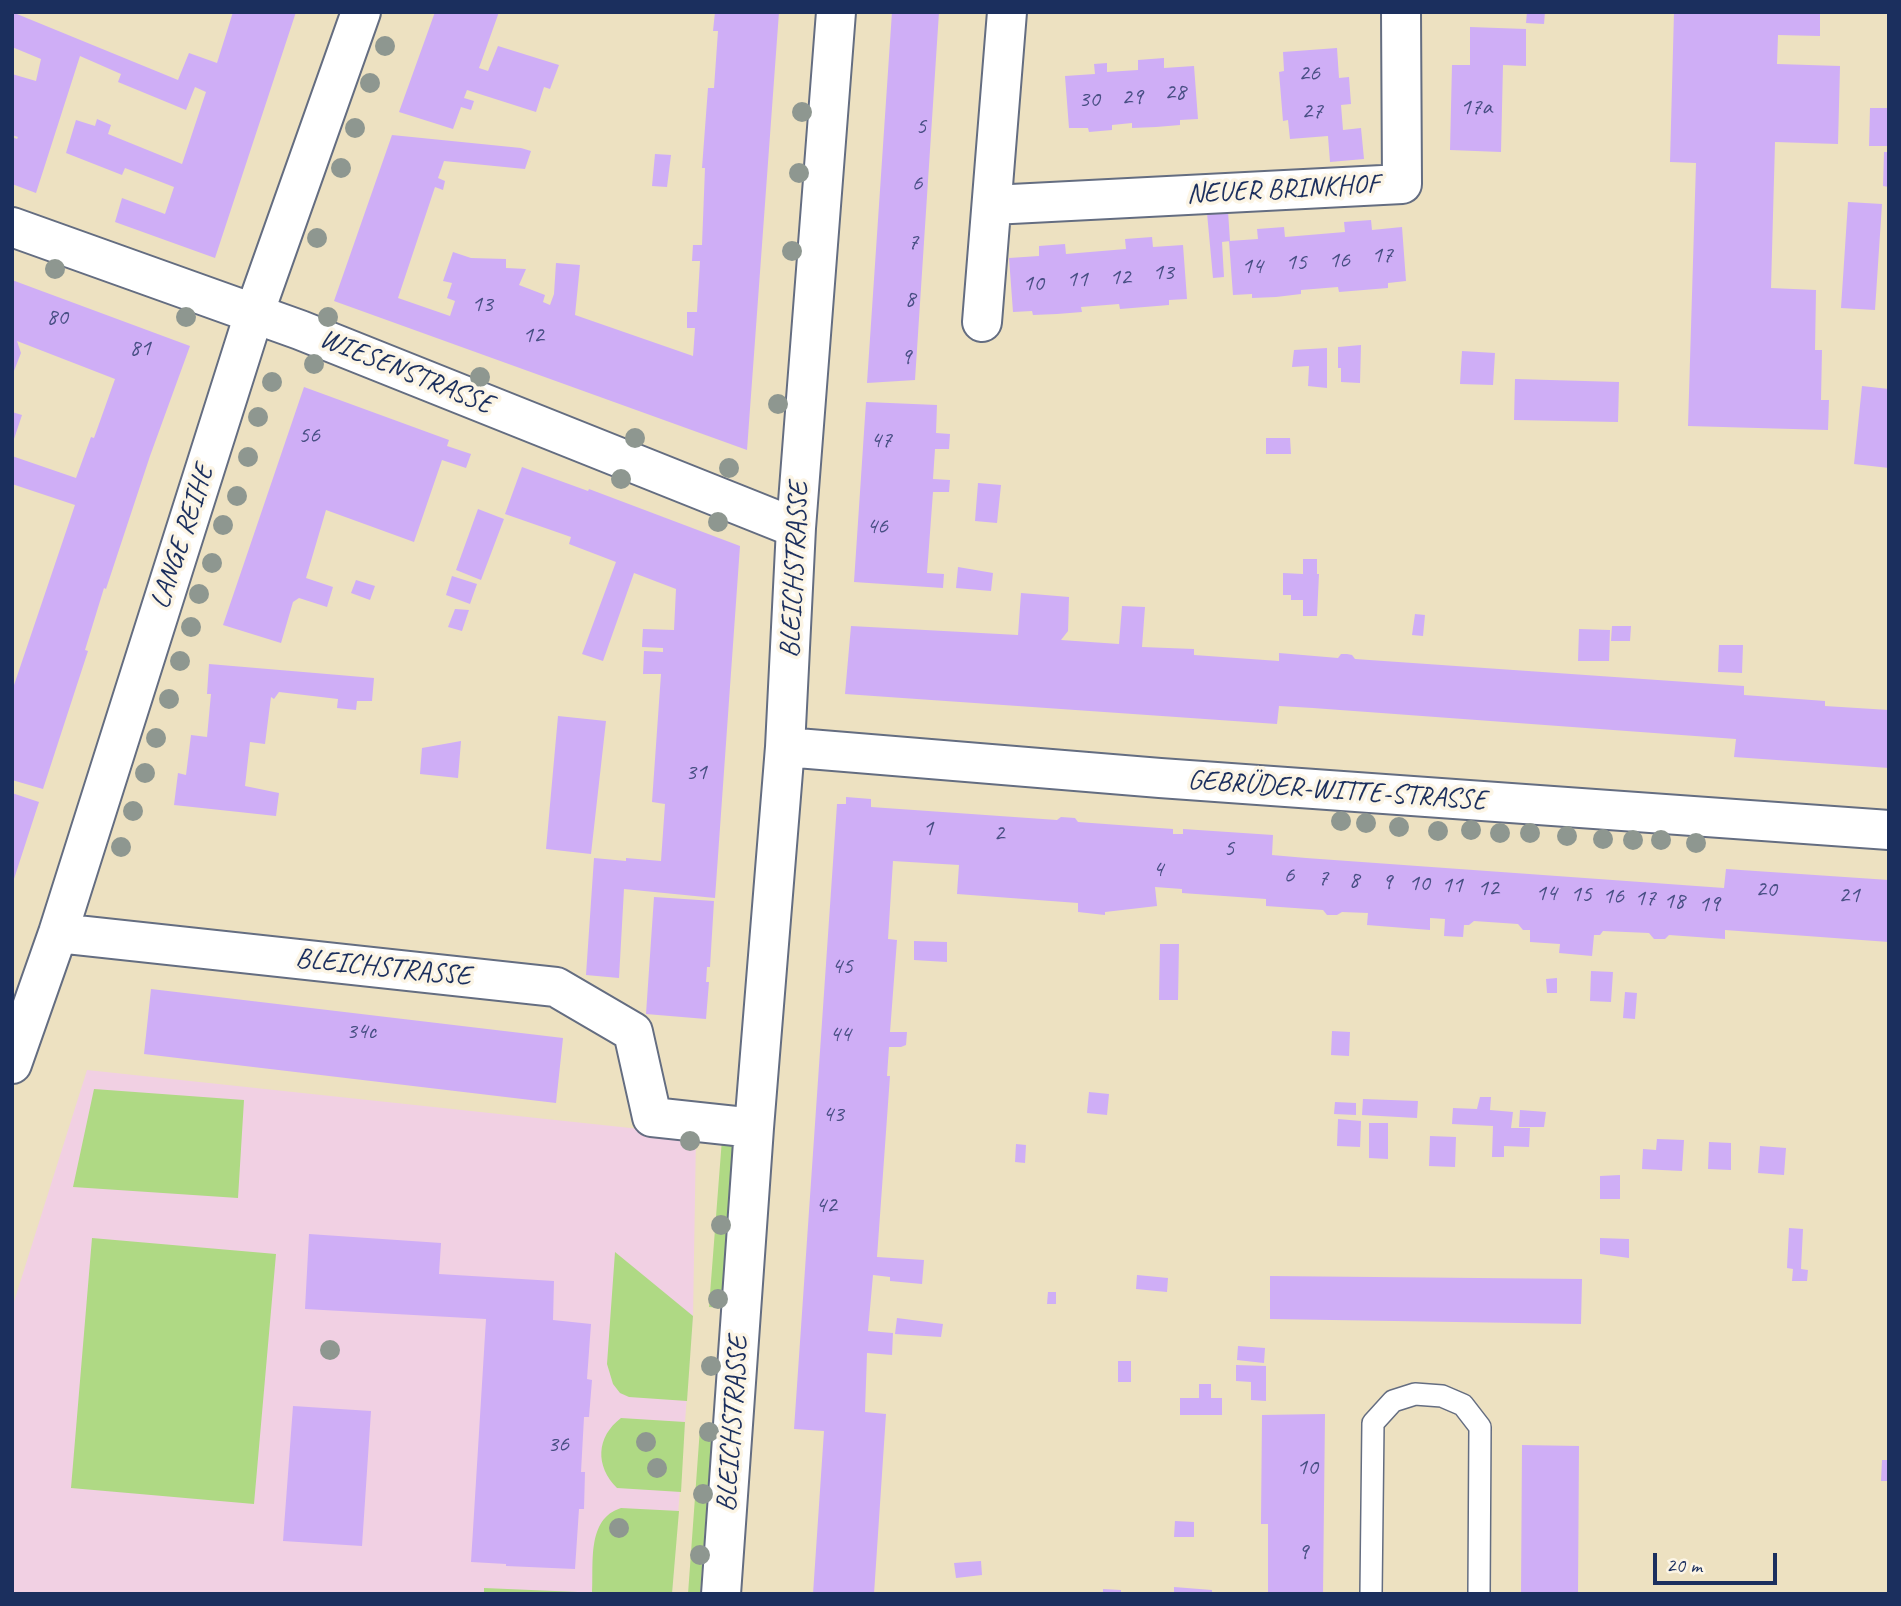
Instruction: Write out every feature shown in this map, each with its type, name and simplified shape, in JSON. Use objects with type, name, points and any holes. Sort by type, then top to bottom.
[{"type":"street","name":"LANGE REIHE","points":[[12,1064],[23,997],[58,933],[254,314],[361,12]]},
{"type":"street","name":"BLEICHSTRASSE","points":[[721,1594],[754,1128],[785,747],[796,528],[836,12]]},
{"type":"street","points":[[982,322],[1007,12]]},
{"type":"street","name":"NEUER BRINKHOF","points":[[992,205],[1402,184],[1401,12]]},
{"type":"street","name":"WIESENSTRASSE","points":[[12,227],[300,330],[796,528]]},
{"type":"street","name":"GEBRÜDER-WITTE-STRASSE","points":[[785,747],[1160,778],[1889,830]]},
{"type":"street","name":"BLEICHSTRASSE","points":[[58,933],[556,986],[633,1032],[652,1117],[754,1128]]},
{"type":"lane","points":[[1371,1594],[1373,1423],[1392,1401],[1415,1394],[1442,1396],[1463,1405],[1480,1427],[1479,1594]]},
{"type":"shaded area","points":[[87,1070],[696,1135],[693,1316],[672,1594],[12,1594],[12,1308]]},
{"type":"green space","points":[[94,1089],[244,1100],[238,1198],[73,1187]]},
{"type":"green space","points":[[722,1139],[735,1139],[721,1308],[709,1307]]},
{"type":"green space","points":[[92,1238],[276,1254],[254,1504],[71,1488]]},
{"type":"green space","points":[[615,1252],[693,1316],[687,1401],[629,1397],[620,1393],[613,1384],[607,1364]]},
{"type":"green space","points":[[621,1418],[685,1422],[681,1492],[617,1488],[605,1470],[601,1452],[607,1434]]},
{"type":"green space","points":[[704,1424],[713,1424],[700,1594],[688,1594],[700,1428]]},
{"type":"green space","points":[[621,1508],[679,1511],[672,1594],[592,1594],[597,1532],[610,1514]]},
{"type":"green space","points":[[484,1588],[578,1592],[578,1594],[484,1594]]},
{"type":"building","points":[[12,12],[178,80],[189,53],[217,63],[233,12],[296,12],[215,258],[115,222],[122,198],[165,214],[174,187],[125,168],[122,175],[66,153],[76,120],[95,126],[97,119],[111,125],[108,134],[182,164],[206,92],[195,87],[186,110],[118,82],[121,74],[80,56],[36,193],[12,184],[12,137],[18,137],[12,135],[12,74],[36,81],[41,59],[12,47]]},
{"type":"building","points":[[435,12],[499,12],[479,68],[488,71],[498,46],[559,65],[550,89],[544,87],[536,112],[467,90],[464,98],[474,101],[471,110],[461,107],[453,129],[399,112]]},
{"type":"building","points":[[715,12],[779,12],[747,450],[334,301],[392,135],[521,148],[531,151],[525,169],[444,161],[438,178],[445,181],[443,190],[435,187],[398,298],[450,316],[455,301],[447,298],[452,283],[443,281],[453,252],[471,258],[506,259],[506,268],[526,269],[519,285],[545,295],[543,302],[550,305],[554,294],[556,263],[580,265],[575,315],[693,356],[695,328],[687,328],[687,312],[697,312],[700,261],[692,261],[693,245],[702,245],[705,168],[702,168],[708,88],[714,88],[718,31],[713,31]]},
{"type":"building","points":[[892,12],[939,12],[915,380],[867,383]]},
{"type":"building","points":[[1527,12],[1545,12],[1544,24],[1526,23]]},
{"type":"building","points":[[1674,12],[1820,12],[1820,36],[1778,35],[1777,64],[1840,66],[1838,144],[1775,142],[1771,288],[1816,290],[1815,350],[1822,350],[1821,400],[1829,400],[1828,430],[1688,426],[1696,163],[1670,162]]},
{"type":"building","points":[[1470,27],[1526,29],[1526,66],[1503,65],[1501,152],[1450,150],[1452,65],[1470,65]]},
{"type":"building","points":[[1337,48],[1339,78],[1349,77],[1351,104],[1341,105],[1343,130],[1361,128],[1364,159],[1330,162],[1328,136],[1290,139],[1288,120],[1283,121],[1279,72],[1284,71],[1283,52]]},
{"type":"building","points":[[1164,58],[1164,68],[1194,66],[1198,119],[1180,120],[1180,125],[1156,127],[1132,128],[1132,123],[1112,125],[1112,130],[1089,132],[1088,128],[1069,128],[1065,76],[1095,74],[1094,64],[1107,63],[1107,72],[1138,70],[1138,60]]},
{"type":"building","points":[[1870,108],[1889,108],[1889,146],[1869,146]]},
{"type":"building","points":[[1884,152],[1889,152],[1889,187],[1883,186]]},
{"type":"building","points":[[655,154],[671,155],[667,187],[652,186]]},
{"type":"building","points":[[1848,202],[1882,204],[1875,310],[1841,308]]},
{"type":"building","points":[[1228,211],[1230,241],[1222,242],[1224,277],[1213,278],[1207,213]]},
{"type":"building","points":[[1371,220],[1372,230],[1402,227],[1406,281],[1388,283],[1388,288],[1339,292],[1338,287],[1301,290],[1301,294],[1276,297],[1252,298],[1252,294],[1233,295],[1229,241],[1258,239],[1257,229],[1284,227],[1285,237],[1345,232],[1344,222]]},
{"type":"building","points":[[1152,237],[1153,247],[1183,245],[1187,299],[1169,300],[1169,305],[1120,309],[1119,304],[1081,307],[1082,312],[1057,314],[1013,312],[1009,258],[1039,256],[1039,246],[1065,244],[1066,254],[1126,249],[1125,239]]},
{"type":"building","points":[[12,280],[190,346],[106,589],[104,588],[85,650],[88,651],[43,789],[12,780],[12,691],[75,505],[12,484],[12,456],[76,478],[115,379],[17,341],[21,353],[12,376]]},
{"type":"building","points":[[1361,345],[1360,383],[1341,382],[1338,347]]},
{"type":"building","points":[[1327,348],[1327,388],[1308,386],[1309,366],[1292,367],[1294,350]]},
{"type":"building","points":[[1462,351],[1495,353],[1493,385],[1460,384]]},
{"type":"building","points":[[1515,379],[1619,382],[1618,422],[1514,420]]},
{"type":"building","points":[[1862,386],[1889,389],[1889,468],[1854,464]]},
{"type":"building","points":[[304,387],[449,440],[447,446],[471,454],[466,468],[442,460],[414,542],[326,510],[306,578],[333,587],[327,607],[299,598],[293,602],[281,643],[223,625]]},
{"type":"building","points":[[866,402],[937,405],[936,433],[950,434],[949,449],[935,449],[933,479],[950,480],[949,492],[933,492],[927,573],[944,574],[943,588],[854,582]]},
{"type":"building","points":[[12,412],[22,415],[13,442],[12,442]]},
{"type":"building","points":[[1266,438],[1290,438],[1291,454],[1266,454]]},
{"type":"building","points":[[522,467],[588,491],[589,489],[740,546],[715,898],[624,889],[619,978],[586,975],[594,858],[661,861],[665,804],[652,802],[661,674],[643,674],[644,651],[663,652],[663,648],[642,647],[643,629],[674,630],[676,589],[634,573],[603,661],[582,654],[616,562],[569,544],[571,537],[505,514]]},
{"type":"building","points":[[978,483],[1001,485],[997,523],[975,521]]},
{"type":"building","points":[[478,509],[504,519],[481,580],[456,570]]},
{"type":"building","points":[[1303,559],[1317,559],[1317,616],[1303,616],[1303,600],[1291,600],[1291,595],[1283,595],[1283,573],[1303,574]]},
{"type":"building","points":[[958,567],[993,573],[991,591],[956,588]]},
{"type":"building","points":[[452,576],[477,584],[470,604],[446,595]]},
{"type":"building","points":[[356,580],[375,586],[370,600],[351,593]]},
{"type":"building","points":[[1021,593],[1069,597],[1068,631],[1061,640],[1119,644],[1122,606],[1145,607],[1142,647],[1194,649],[1194,655],[1279,661],[1279,653],[1338,658],[1341,654],[1347,654],[1355,659],[1744,686],[1744,695],[1825,701],[1825,706],[1889,710],[1889,768],[1734,757],[1736,739],[1313,708],[1279,706],[1277,724],[845,694],[851,626],[1018,635]]},
{"type":"building","points":[[455,609],[469,610],[462,631],[448,627]]},
{"type":"building","points":[[1415,614],[1425,615],[1423,636],[1412,635]]},
{"type":"building","points":[[1612,626],[1631,626],[1630,641],[1611,641]]},
{"type":"building","points":[[1579,629],[1610,630],[1609,661],[1578,661]]},
{"type":"building","points":[[1719,645],[1743,645],[1742,673],[1718,672]]},
{"type":"building","points":[[209,664],[374,678],[372,701],[357,701],[356,710],[337,708],[338,699],[279,692],[274,699],[271,697],[265,744],[250,742],[245,786],[279,793],[276,816],[174,805],[178,773],[186,775],[191,735],[207,737],[211,694],[207,694]]},
{"type":"building","points":[[558,716],[606,721],[591,854],[546,849]]},
{"type":"building","points":[[461,741],[458,778],[420,774],[422,748]]},
{"type":"building","points":[[12,793],[39,802],[13,882],[12,882]]},
{"type":"building","points":[[846,797],[871,799],[871,807],[1057,820],[1061,817],[1075,818],[1078,822],[1173,829],[1173,834],[1183,834],[1183,829],[1273,835],[1272,855],[1306,858],[1724,888],[1726,869],[1889,880],[1889,942],[1725,930],[1725,939],[1669,935],[1665,939],[1654,939],[1649,933],[1603,931],[1600,935],[1594,935],[1592,956],[1559,953],[1560,944],[1530,942],[1530,930],[1523,930],[1518,924],[1474,921],[1464,925],[1463,937],[1444,936],[1445,919],[1430,918],[1430,930],[1367,925],[1368,913],[1342,912],[1327,915],[1323,910],[1266,906],[1266,899],[1182,893],[1182,889],[1155,887],[1157,906],[1105,912],[1105,915],[1078,912],[1078,903],[957,894],[959,865],[893,861],[888,939],[897,940],[890,1032],[907,1032],[906,1045],[889,1047],[887,1076],[890,1076],[877,1257],[924,1260],[922,1284],[890,1281],[890,1277],[873,1275],[868,1331],[893,1333],[892,1355],[867,1353],[865,1412],[886,1414],[874,1594],[813,1594],[824,1431],[794,1429],[837,804],[846,804]]},
{"type":"building","points":[[654,897],[714,901],[710,967],[707,967],[706,982],[709,982],[706,1019],[646,1014]]},
{"type":"building","points":[[914,941],[947,942],[947,962],[914,960]]},
{"type":"building","points":[[1160,944],[1179,944],[1178,1000],[1159,1000]]},
{"type":"building","points":[[1591,971],[1613,972],[1611,1002],[1590,1001]]},
{"type":"building","points":[[1557,978],[1557,993],[1547,993],[1546,979]]},
{"type":"building","points":[[151,989],[563,1038],[556,1103],[144,1054]]},
{"type":"building","points":[[1625,992],[1637,993],[1635,1019],[1623,1018]]},
{"type":"building","points":[[1332,1031],[1350,1032],[1349,1056],[1331,1055]]},
{"type":"building","points":[[1089,1092],[1109,1094],[1107,1115],[1087,1113]]},
{"type":"building","points":[[1480,1097],[1491,1097],[1490,1110],[1513,1112],[1511,1128],[1530,1128],[1529,1147],[1504,1146],[1504,1157],[1492,1157],[1493,1126],[1452,1124],[1453,1108],[1477,1109]]},
{"type":"building","points":[[1363,1099],[1418,1101],[1417,1118],[1362,1115]]},
{"type":"building","points":[[1335,1102],[1356,1103],[1356,1115],[1334,1114]]},
{"type":"building","points":[[1520,1110],[1546,1112],[1544,1127],[1519,1127]]},
{"type":"building","points":[[1338,1119],[1361,1121],[1360,1147],[1337,1146]]},
{"type":"building","points":[[1369,1123],[1388,1123],[1388,1159],[1369,1158]]},
{"type":"building","points":[[1430,1136],[1456,1137],[1455,1167],[1429,1166]]},
{"type":"building","points":[[1657,1139],[1684,1140],[1682,1171],[1642,1169],[1643,1149],[1656,1150]]},
{"type":"building","points":[[1709,1142],[1731,1143],[1731,1170],[1708,1169]]},
{"type":"building","points":[[1016,1144],[1026,1145],[1025,1163],[1015,1162]]},
{"type":"building","points":[[1760,1146],[1786,1148],[1784,1175],[1758,1173]]},
{"type":"building","points":[[1620,1175],[1620,1199],[1600,1199],[1600,1176]]},
{"type":"building","points":[[1789,1228],[1803,1229],[1801,1269],[1808,1270],[1807,1281],[1792,1281],[1793,1269],[1787,1268]]},
{"type":"building","points":[[309,1234],[441,1243],[439,1274],[554,1281],[553,1320],[591,1324],[587,1379],[592,1380],[589,1417],[584,1417],[581,1472],[585,1472],[584,1509],[579,1509],[575,1569],[471,1562],[486,1319],[305,1309]]},
{"type":"building","points":[[1600,1238],[1629,1239],[1629,1258],[1600,1254]]},
{"type":"building","points":[[1137,1275],[1168,1278],[1167,1292],[1136,1289]]},
{"type":"building","points":[[1270,1276],[1582,1279],[1581,1324],[1270,1319]]},
{"type":"building","points":[[1048,1292],[1056,1292],[1056,1304],[1047,1304]]},
{"type":"building","points":[[897,1318],[943,1324],[941,1337],[895,1334]]},
{"type":"building","points":[[1238,1346],[1265,1348],[1264,1363],[1237,1360]]},
{"type":"building","points":[[1118,1361],[1131,1361],[1131,1382],[1118,1382]]},
{"type":"building","points":[[1236,1365],[1266,1366],[1266,1401],[1251,1400],[1251,1382],[1236,1381]]},
{"type":"building","points":[[1199,1384],[1211,1384],[1211,1398],[1222,1398],[1222,1415],[1180,1415],[1180,1398],[1199,1398]]},
{"type":"building","points":[[293,1406],[371,1411],[362,1546],[283,1541]]},
{"type":"building","points":[[1325,1414],[1323,1594],[1268,1594],[1268,1524],[1261,1524],[1262,1415]]},
{"type":"building","points":[[1522,1445],[1579,1446],[1578,1594],[1521,1594]]},
{"type":"building","points":[[1882,1460],[1889,1460],[1889,1481],[1881,1481]]},
{"type":"building","points":[[1175,1521],[1194,1522],[1194,1537],[1174,1537]]},
{"type":"building","points":[[981,1561],[982,1575],[956,1578],[954,1563]]},
{"type":"building","points":[[1174,1587],[1212,1590],[1212,1594],[1174,1594]]},
{"type":"building","points":[[1103,1589],[1121,1590],[1121,1594],[1103,1594]]}]
